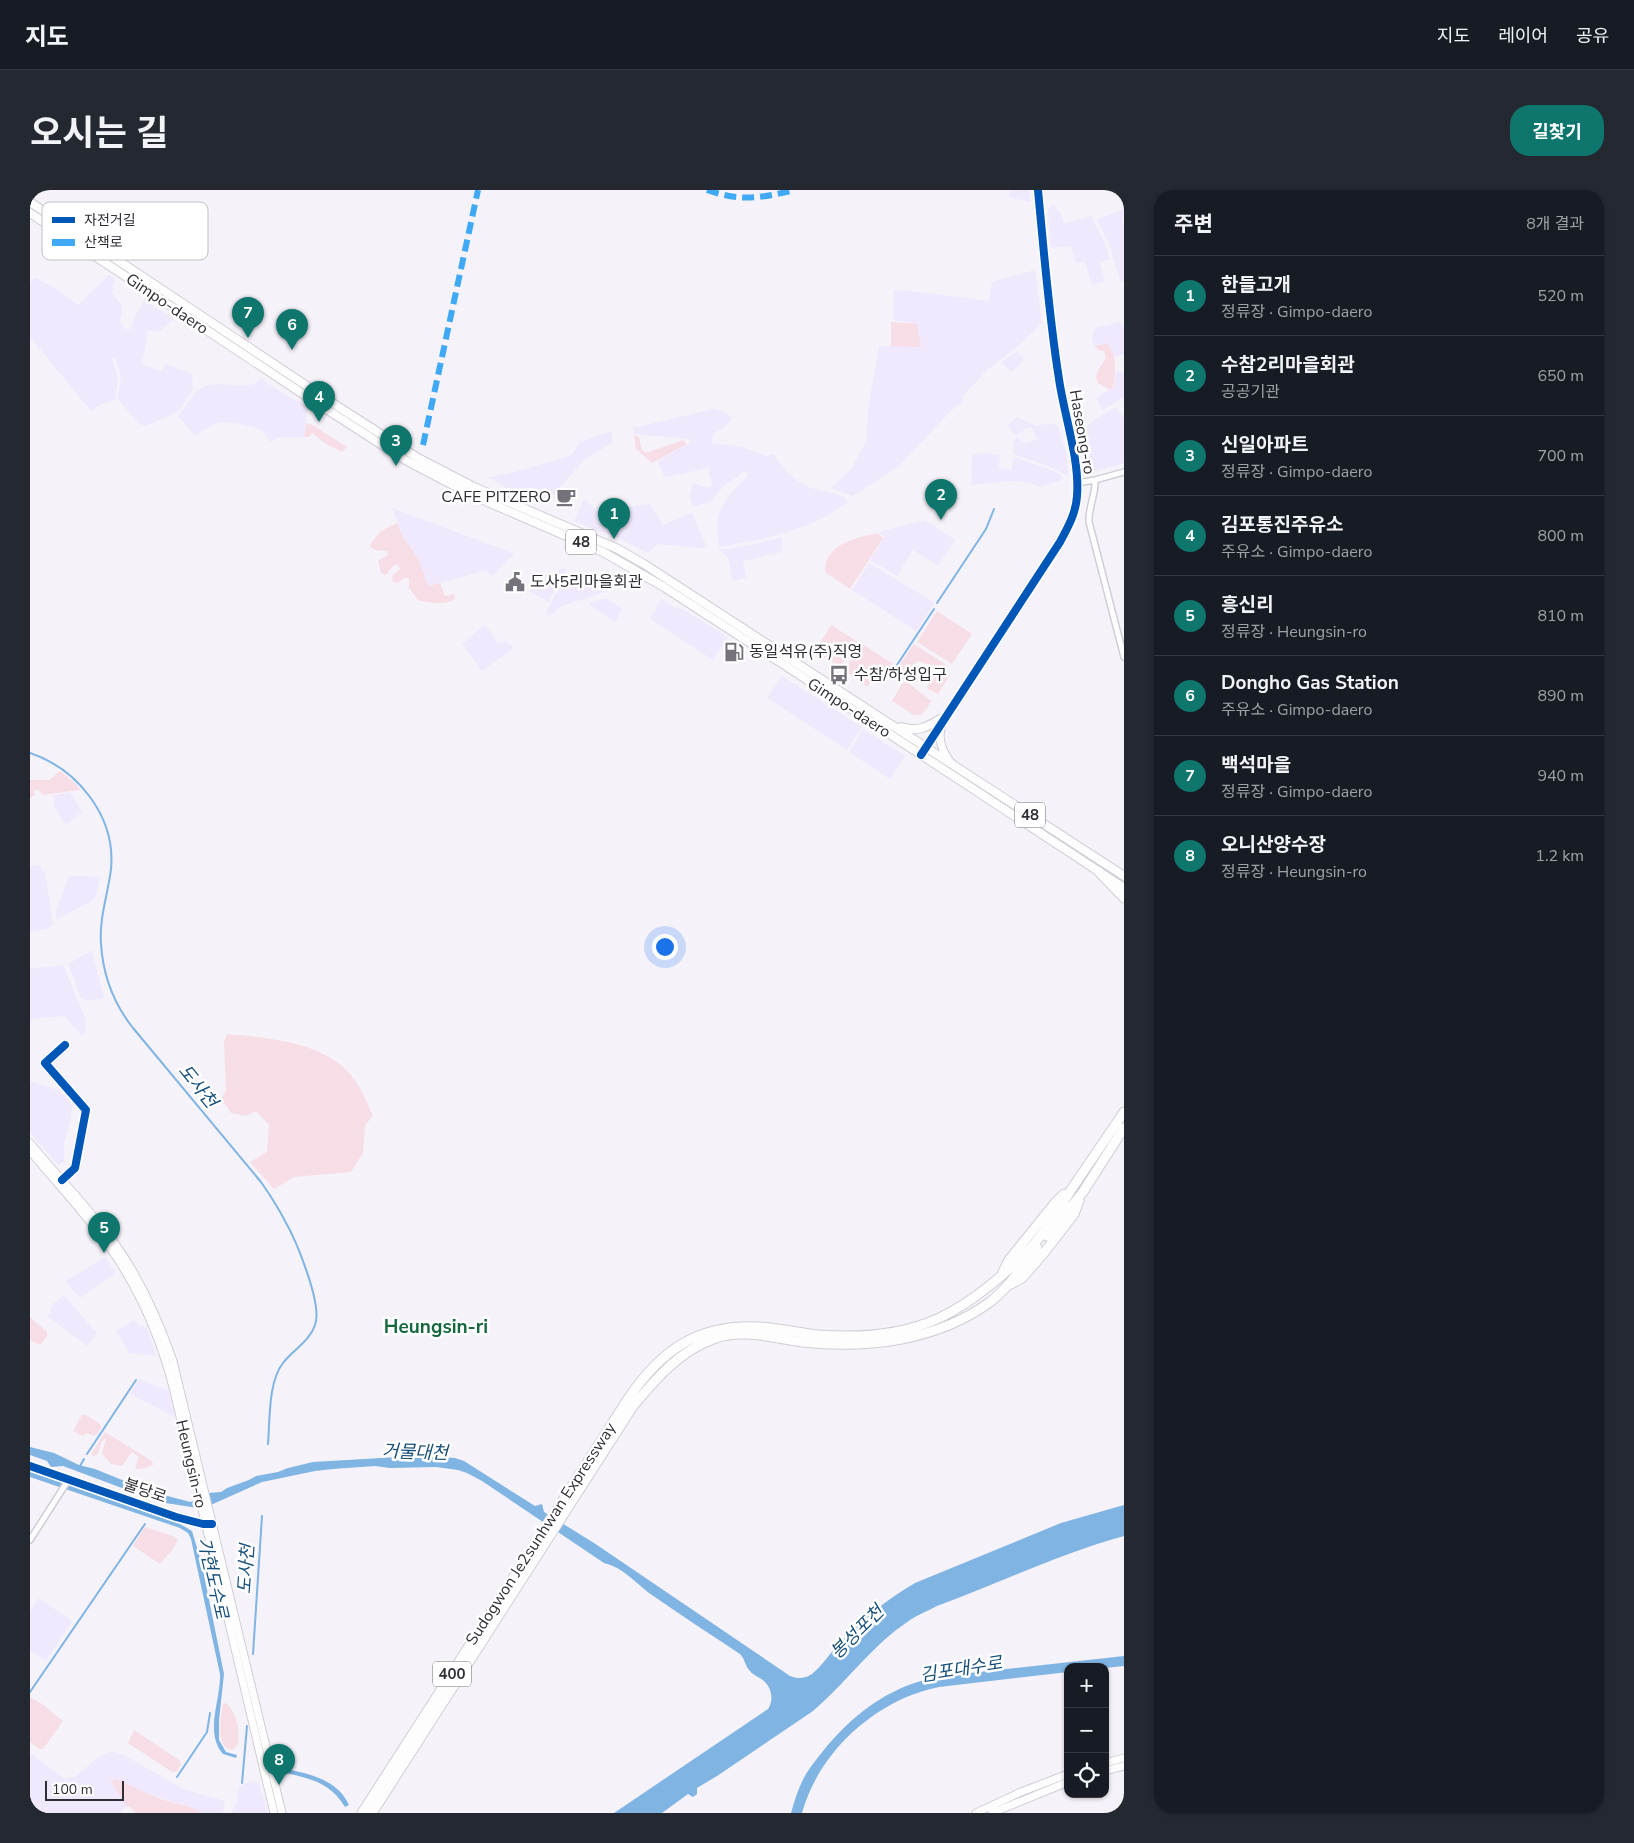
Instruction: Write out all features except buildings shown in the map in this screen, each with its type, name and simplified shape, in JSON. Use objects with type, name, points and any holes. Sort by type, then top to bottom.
[{"type":"highway","points":[[1098,871],[1124,898]]},
{"type":"highway","name":"Sudogwon Je2sunhwan Expressway","points":[[372,1813],[545,1538],[639,1383],[660,1360],[677,1346],[697,1335],[724,1327],[761,1327],[820,1335],[860,1336],[908,1329],[935,1320],[954,1310],[980,1292],[1023,1257],[1076,1184],[1124,1112]]},
{"type":"highway","name":"Sudogwon Je2sunhwan Expressway","points":[[564,1506],[633,1406],[655,1380],[677,1358],[713,1338],[732,1334],[748,1334],[810,1343],[838,1344],[904,1339],[927,1334],[961,1319],[990,1302],[1006,1287],[1083,1192],[1124,1128]]},
{"type":"highway","name":"Sudogwon Je2sunhwan Expressway","points":[[362,1813],[545,1538]]},
{"type":"main road","name":"Haseong-ro","points":[[941,720],[1066,530],[1076,505],[1076,466],[1061,392],[1051,323],[1036,190]]},
{"type":"main road","name":"Haseong-ro","points":[[920,754],[1056,541],[1067,522],[1073,503],[1075,483],[1052,353],[1036,190]]},
{"type":"main road","name":"Gimpo-daero","points":[[30,202],[42,210]]},
{"type":"main road","name":"Gimpo-daero","points":[[30,213],[42,221]]},
{"type":"main road","name":"Gimpo-daero","points":[[101,260],[386,449],[474,496],[622,562],[786,666],[1124,888]]},
{"type":"main road","name":"Gimpo-daero","points":[[117,260],[418,458],[474,487],[618,549],[1124,876]]},
{"type":"main road","points":[[887,722],[916,730],[941,720],[940,743],[943,752],[952,764]]},
{"type":"main road","name":"Heungsin-ro","points":[[30,1143],[116,1246],[153,1310],[173,1362],[200,1491]]},
{"type":"main road","name":"Heungsin-ro","points":[[30,1151],[109,1247],[141,1302],[159,1343],[169,1373],[209,1524],[282,1813]]},
{"type":"main road","name":"Heungsin-ro","points":[[209,1524],[274,1813]]},
{"type":"main road","points":[[1109,1762],[1124,1758]]},
{"type":"main road","points":[[1109,1770],[1124,1766]]},
{"type":"main road","points":[[976,1813],[1021,1792],[1064,1776]]},
{"type":"main road","points":[[992,1813],[1064,1784]]},
{"type":"street","points":[[1095,480],[1124,472]]},
{"type":"street","name":"Haseong-ro","points":[[1077,483],[1095,480],[1095,491],[1089,511],[1089,522],[1124,657]]},
{"type":"street","points":[[62,1180],[75,1168],[86,1110],[45,1063],[64,1045]]},
{"type":"street","name":"불당로","points":[[30,1466],[176,1517],[209,1524]]},
{"type":"street","points":[[30,1540],[70,1480]]},
{"type":"shaded area","points":[[1010,190],[1029,190],[1030,202],[1009,197]]},
{"type":"shaded area","points":[[1053,204],[1061,214],[1064,224],[1091,216],[1103,239],[1110,259],[1100,262],[1105,281],[1092,285],[1085,262],[1076,263],[1071,246],[1051,248],[1048,213],[1049,208]]},
{"type":"shaded area","points":[[1124,209],[1122,218],[1124,225],[1123,282],[1120,280],[1110,247],[1097,219]]},
{"type":"shaded area","points":[[1035,270],[1042,323],[1018,346],[987,370],[962,397],[964,401],[952,410],[898,467],[853,496],[831,488],[851,469],[866,442],[868,408],[879,346],[920,346],[917,324],[893,320],[894,290],[989,301],[992,282]]},
{"type":"shaded area","points":[[109,275],[115,279],[112,293],[121,305],[120,321],[125,329],[131,329],[135,316],[145,300],[174,319],[159,332],[148,330],[142,365],[162,371],[165,364],[192,375],[193,389],[178,412],[146,426],[139,424],[118,399],[121,376],[115,357],[112,359],[118,377],[115,400],[99,405],[91,411],[30,337],[30,282],[35,278],[55,288],[78,305]]},
{"type":"shaded area","points":[[891,322],[917,324],[921,347],[891,346]]},
{"type":"shaded area","points":[[1121,322],[1124,328],[1124,354],[1115,357],[1108,343],[1094,346],[1092,337],[1095,328]]},
{"type":"shaded area","points":[[1108,343],[1113,353],[1115,366],[1115,383],[1110,390],[1098,383],[1096,376],[1106,358],[1104,351],[1098,350],[1095,346]]},
{"type":"shaded area","points":[[1017,351],[1024,358],[1019,366],[1011,372],[1001,362]]},
{"type":"shaded area","points":[[1116,371],[1124,372],[1124,397],[1103,410],[1096,398],[1114,386]]},
{"type":"shaded area","points":[[261,379],[306,405],[304,437],[279,437],[270,442],[265,434],[257,428],[222,422],[214,424],[195,436],[178,416],[196,392],[205,386],[219,384],[243,386],[254,384]]},
{"type":"shaded area","points":[[1116,407],[1124,419],[1124,463],[1088,473],[1083,464],[1077,436],[1095,419]]},
{"type":"shaded area","points":[[713,409],[722,411],[732,418],[726,426],[713,434],[712,443],[742,447],[767,456],[773,454],[787,472],[799,482],[811,488],[844,497],[848,502],[827,516],[806,526],[763,539],[719,547],[717,526],[720,510],[732,492],[749,474],[745,471],[724,486],[710,502],[693,507],[689,496],[693,483],[709,488],[712,485],[708,468],[668,477],[664,476],[658,461],[691,442],[690,439],[634,434],[633,428]]},
{"type":"shaded area","points":[[1017,417],[1035,425],[1053,424],[1058,426],[1067,455],[1068,476],[1048,466],[1013,454],[1014,441],[1017,437],[1026,444],[1037,439],[1031,427],[1026,428],[1017,436],[1007,426]]},
{"type":"shaded area","points":[[306,423],[311,424],[347,447],[342,452],[326,444],[312,433],[309,437],[304,437]]},
{"type":"shaded area","points":[[611,431],[613,442],[584,460],[545,505],[508,490],[501,484],[488,478],[567,457],[572,454],[580,442]]},
{"type":"shaded area","points":[[634,434],[639,438],[642,450],[646,453],[683,440],[687,444],[652,463],[636,449]]},
{"type":"shaded area","points":[[984,453],[1000,455],[999,468],[1011,470],[1014,457],[1054,471],[1062,476],[1063,480],[1039,487],[1031,483],[1013,481],[971,485],[972,455]]},
{"type":"shaded area","points":[[584,499],[597,511],[650,504],[663,525],[692,513],[706,545],[703,548],[699,548],[658,544],[647,553],[615,536],[574,521]]},
{"type":"shaded area","points":[[392,508],[514,554],[491,577],[487,570],[428,586],[419,560],[402,535]]},
{"type":"shaded area","points":[[925,520],[955,540],[938,566],[913,550],[897,576],[870,560],[884,537],[879,532]]},
{"type":"shaded area","points":[[397,523],[402,535],[419,560],[428,586],[440,583],[445,596],[454,594],[455,598],[452,601],[438,603],[418,600],[409,588],[409,578],[404,578],[398,583],[393,582],[392,576],[400,569],[397,564],[386,575],[381,573],[378,561],[388,555],[387,551],[375,550],[369,546],[381,531]]},
{"type":"shaded area","points":[[877,533],[883,538],[850,589],[825,572],[826,562],[835,549],[851,540]]},
{"type":"shaded area","points":[[782,537],[782,552],[743,561],[746,578],[733,581],[728,558],[720,550],[752,545]]},
{"type":"shaded area","points":[[869,563],[935,603],[916,631],[852,590]]},
{"type":"shaded area","points":[[563,568],[566,569],[565,572],[548,602],[529,591],[539,580]]},
{"type":"shaded area","points":[[566,574],[592,577],[604,581],[608,591],[562,606],[549,616],[546,612]]},
{"type":"shaded area","points":[[607,598],[622,609],[615,622],[590,605],[590,603]]},
{"type":"shaded area","points":[[661,599],[674,607],[685,610],[728,637],[713,660],[650,619]]},
{"type":"shaded area","points":[[937,611],[972,634],[952,664],[917,642]]},
{"type":"shaded area","points":[[484,625],[497,643],[506,641],[514,648],[482,671],[462,644]]},
{"type":"shaded area","points":[[831,625],[858,642],[848,660],[820,643]]},
{"type":"shaded area","points":[[818,643],[844,660],[842,667],[813,651]]},
{"type":"shaded area","points":[[861,643],[893,664],[880,685],[872,681],[866,686],[845,670]]},
{"type":"shaded area","points":[[914,644],[948,666],[937,667],[918,661],[904,678],[898,682],[891,677]]},
{"type":"shaded area","points":[[919,666],[934,674],[924,684],[911,676],[916,667]]},
{"type":"shaded area","points":[[948,672],[950,675],[938,694],[928,689],[927,686],[937,673]]},
{"type":"shaded area","points":[[782,676],[862,727],[847,750],[767,698]]},
{"type":"shaded area","points":[[906,681],[931,701],[921,715],[914,715],[892,701],[902,684]]},
{"type":"shaded area","points":[[863,729],[905,756],[890,779],[849,752]]},
{"type":"shaded area","points":[[60,771],[76,784],[80,790],[42,795],[39,790],[34,790],[35,795],[30,798],[30,780],[49,780]]},
{"type":"shaded area","points":[[70,792],[82,812],[66,825],[54,807],[54,795]]},
{"type":"shaded area","points":[[38,865],[41,867],[42,872],[45,871],[53,925],[47,929],[30,932],[30,866]]},
{"type":"shaded area","points":[[69,876],[100,877],[95,899],[56,920],[56,911]]},
{"type":"shaded area","points":[[92,950],[105,999],[85,1000],[81,998],[68,964]]},
{"type":"shaded area","points":[[63,965],[85,1018],[85,1033],[82,1036],[65,1016],[32,1019],[30,1023],[30,969]]},
{"type":"shaded area","points":[[227,1034],[298,1044],[316,1050],[331,1058],[345,1069],[359,1086],[373,1116],[365,1125],[363,1153],[351,1172],[294,1177],[274,1189],[250,1162],[267,1152],[269,1125],[256,1111],[246,1116],[231,1113],[221,1098],[226,1091],[224,1041]]},
{"type":"shaded area","points":[[30,1081],[58,1090],[69,1100],[72,1106],[71,1120],[64,1143],[64,1162],[58,1165],[30,1133]]},
{"type":"shaded area","points":[[105,1257],[116,1273],[80,1298],[66,1281]]},
{"type":"shaded area","points":[[64,1295],[97,1333],[87,1346],[48,1317],[53,1304]]},
{"type":"shaded area","points":[[30,1317],[47,1332],[47,1336],[40,1345],[30,1340]]},
{"type":"shaded area","points":[[134,1320],[140,1326],[147,1327],[156,1356],[129,1353],[116,1331]]},
{"type":"shaded area","points":[[139,1379],[169,1391],[175,1417],[130,1394]]},
{"type":"shaded area","points":[[82,1415],[86,1415],[100,1424],[101,1428],[95,1436],[86,1433],[83,1436],[73,1431]]},
{"type":"shaded area","points":[[105,1432],[152,1461],[153,1465],[136,1469],[139,1457],[132,1452],[122,1466],[111,1464],[102,1454],[106,1438],[102,1441],[98,1454],[92,1457],[92,1453]]},
{"type":"shaded area","points":[[145,1527],[173,1536],[178,1540],[160,1564],[133,1546]]},
{"type":"shaded area","points":[[39,1598],[72,1621],[46,1661],[30,1651],[30,1611]]},
{"type":"shaded area","points":[[30,1697],[63,1721],[43,1749],[39,1749],[30,1742]]},
{"type":"shaded area","points":[[226,1703],[233,1712],[239,1733],[238,1744],[233,1750],[223,1744],[221,1738],[221,1716],[223,1704]]},
{"type":"shaded area","points":[[134,1730],[179,1760],[181,1764],[177,1771],[172,1772],[128,1743]]},
{"type":"shaded area","points":[[111,1751],[124,1755],[185,1790],[225,1801],[223,1813],[201,1813],[193,1808],[111,1782],[126,1806],[121,1811],[122,1813],[30,1813],[30,1753],[64,1778],[75,1777],[97,1758]]},
{"type":"shaded area","points":[[115,1779],[161,1799],[193,1808],[201,1813],[136,1813],[126,1806],[111,1782]]},
{"type":"shaded area","points":[[253,1781],[259,1783],[268,1813],[231,1813],[236,1804],[239,1786]]},
{"type":"water","name":"봉성포천","points":[[30,1447],[54,1453],[79,1465],[142,1485],[164,1495],[190,1502],[203,1498],[209,1493],[221,1492],[256,1476],[313,1462],[398,1457],[455,1458],[464,1461],[535,1506],[542,1504],[544,1512],[594,1543],[790,1676],[798,1678],[804,1678],[812,1674],[848,1634],[866,1618],[884,1603],[915,1583],[1061,1523],[1124,1505],[1124,1536],[1053,1560],[937,1606],[915,1617],[879,1645],[813,1711],[697,1788],[697,1794],[693,1797],[688,1794],[662,1813],[614,1813],[768,1709],[771,1702],[770,1690],[763,1680],[748,1669],[740,1654],[649,1593],[622,1571],[604,1563],[482,1481],[458,1470],[436,1467],[390,1468],[375,1466],[333,1469],[262,1482],[213,1504],[198,1508],[159,1502],[142,1492],[122,1488],[63,1466],[51,1467],[47,1461],[30,1455]]},
{"type":"water","points":[[30,1472],[180,1524],[192,1531],[202,1565],[224,1674],[219,1720],[219,1740],[226,1752],[237,1755],[236,1758],[223,1754],[217,1745],[215,1736],[214,1726],[220,1674],[191,1539],[188,1533],[180,1528],[30,1477]]},
{"type":"water","points":[[1124,1656],[1124,1666],[1109,1668],[1109,1663],[1064,1663],[1064,1672],[939,1687],[916,1693],[894,1703],[854,1731],[836,1749],[810,1790],[802,1813],[791,1813],[797,1793],[811,1767],[827,1746],[852,1721],[879,1700],[893,1692],[909,1685],[943,1676]]},
{"type":"water","points":[[279,1767],[319,1778],[336,1788],[349,1805],[345,1807],[332,1791],[324,1786],[307,1778],[278,1771]]},
{"type":"waterway","points":[[937,603],[986,529],[994,509]]},
{"type":"waterway","points":[[889,677],[934,609]]},
{"type":"waterway","name":"도사천","points":[[30,753],[47,760],[78,783],[100,814],[107,831],[111,850],[111,869],[102,915],[101,944],[107,978],[120,1009],[133,1028],[261,1182],[290,1230],[307,1273],[315,1303],[315,1325],[309,1336],[287,1358],[278,1371],[272,1391],[268,1444]]},
{"type":"waterway","points":[[87,1454],[136,1380]]},
{"type":"waterway","points":[[80,1466],[84,1459]]},
{"type":"waterway","name":"도사천","points":[[253,1654],[262,1516]]},
{"type":"waterway","points":[[30,1692],[145,1524]]},
{"type":"waterway","points":[[177,1777],[207,1732],[210,1713]]},
{"type":"waterway","name":"도사천","points":[[242,1783],[247,1726]]},
{"type":"marked path","points":[[423,445],[478,190]]},
{"type":"marked path","points":[[707,190],[719,194],[751,198],[795,190]]},
{"type":"cycle path","points":[[921,755],[1060,542],[1075,508],[1077,496],[1076,468],[1055,356],[1038,190]]},
{"type":"cycle path","points":[[62,1180],[75,1168],[86,1110],[45,1063],[65,1045]]},
{"type":"cycle path","points":[[30,1466],[176,1517],[203,1524],[212,1524]]},
{"type":"place","name":"백석마을","points":[[248,338]]},
{"type":"place","name":"Dongho Gas Station","points":[[292,350]]},
{"type":"place","name":"김포통진주유소","points":[[319,422]]},
{"type":"place","name":"신일아파트","points":[[396,466]]},
{"type":"place","name":"CAFE PITZERO","points":[[566,497]]},
{"type":"place","name":"수참2리마을회관","points":[[941,520]]},
{"type":"place","name":"한들고개","points":[[614,539]]},
{"type":"place","name":"도사5리마을회관","points":[[515,582]]},
{"type":"place","name":"동일석유(주)직영","points":[[734,652]]},
{"type":"place","name":"수참/하성입구","points":[[839,675]]},
{"type":"place","name":"흥신리","points":[[104,1253]]},
{"type":"place","name":"오니산양수장","points":[[279,1785]]},
{"type":"district","name":"Heungsin-ri","points":[[436,1327]]},
{"type":"water label","name":"거물대천","points":[[415,1452]]},
{"type":"water label","name":"가현도수로","points":[[213,1578]]},
{"type":"water label","name":"김포대수로","points":[[961,1669]]}]
